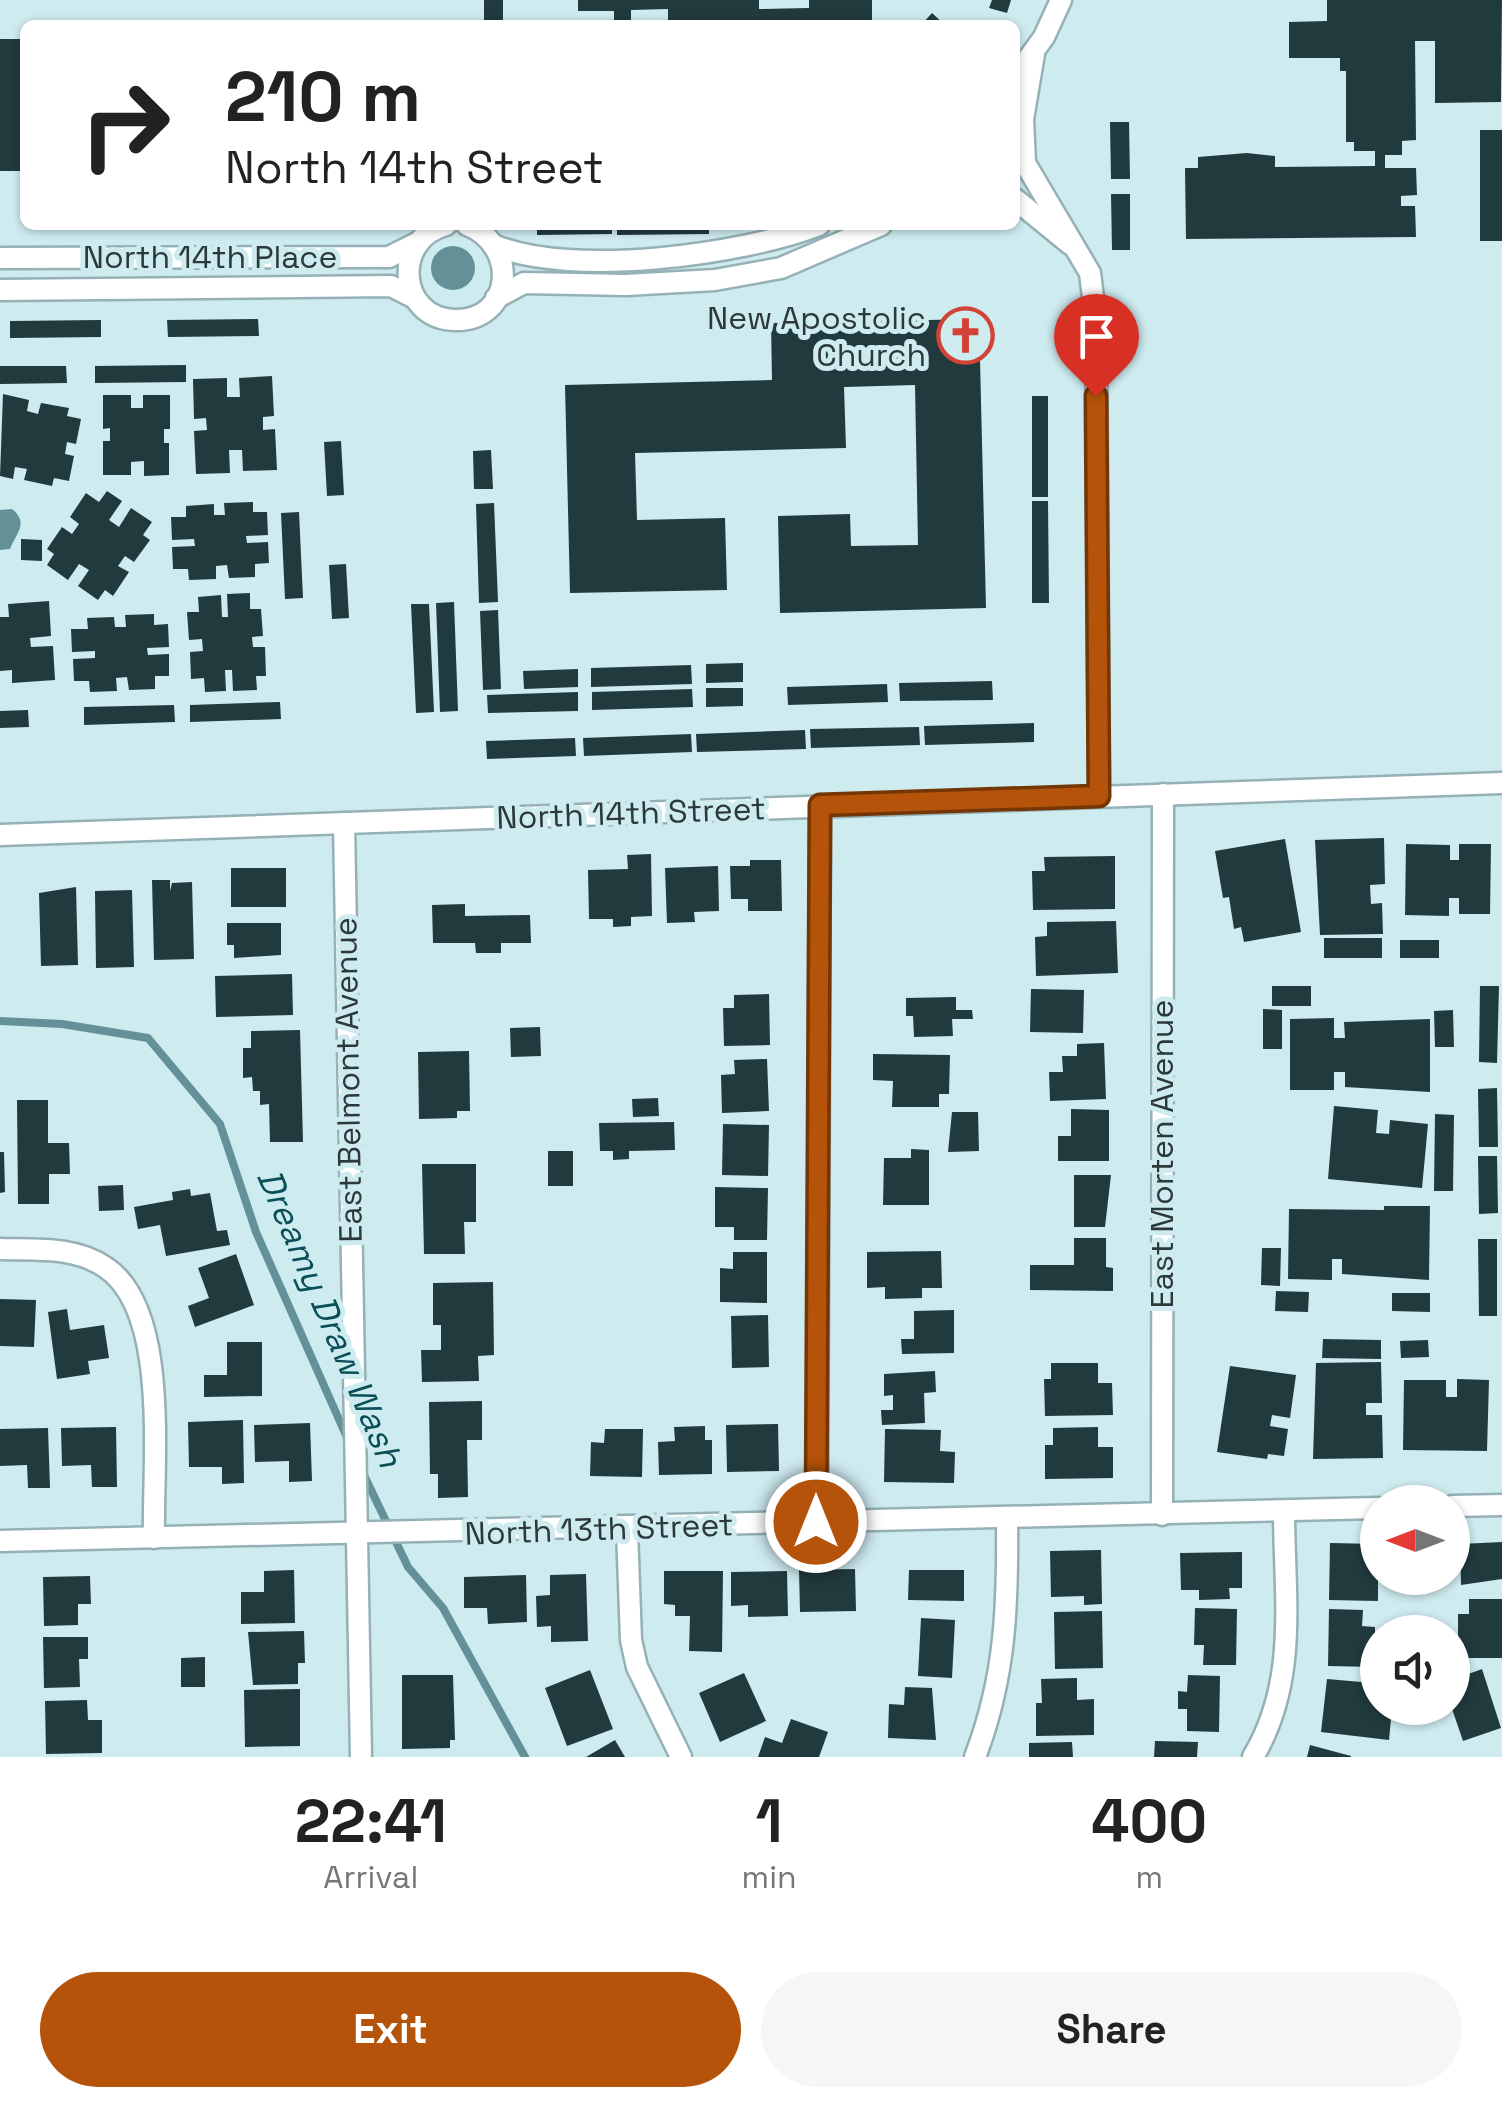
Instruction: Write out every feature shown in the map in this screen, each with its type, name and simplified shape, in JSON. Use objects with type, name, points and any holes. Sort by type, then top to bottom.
[{"type":"street","points":[[1020,71],[1034,54],[1060,0]]},
{"type":"street","points":[[1034,54],[1023,119],[1025,163],[1090,274],[1096,322],[1099,796]]},
{"type":"street","points":[[1020,203],[1080,252]]},
{"type":"street","name":"North 14th Place","points":[[0,258],[390,257],[437,230]]},
{"type":"street","points":[[474,230],[496,246],[523,256],[626,259],[712,254],[775,242],[806,230]]},
{"type":"street","name":"North 14th Place","points":[[0,290],[391,286],[448,320],[476,316],[496,298],[524,283],[715,280],[781,268],[870,230]]},
{"type":"street","points":[[415,298],[407,270],[417,242]]},
{"type":"street","points":[[496,246],[504,272],[496,298]]},
{"type":"street","name":"North 14th Street","points":[[0,834],[1502,783]]},
{"type":"street","name":"East Morten Avenue","points":[[1162,1515],[1163,794]]},
{"type":"street","points":[[816,1522],[820,805]]},
{"type":"street","name":"East Belmont Avenue","points":[[344,824],[360,1757]]},
{"type":"street","points":[[0,1249],[72,1252],[103,1266],[127,1284],[147,1334],[154,1538]]},
{"type":"street","points":[[1470,1506],[1502,1505]]},
{"type":"street","name":"North 13th Street","points":[[0,1541],[627,1530],[1360,1509]]},
{"type":"street","points":[[1253,1757],[1281,1697],[1287,1654],[1284,1512]]},
{"type":"street","points":[[975,1757],[993,1708],[1006,1648],[1007,1518]]},
{"type":"street","points":[[627,1530],[630,1640],[637,1667],[681,1757]]},
{"type":"water","points":[[453,246],[468,253],[475,268],[468,283],[453,290],[438,283],[431,268],[438,253]]},
{"type":"water","points":[[12,509],[20,519],[20,528],[10,549],[0,550],[0,510]]},
{"type":"building","points":[[484,0],[503,0],[503,20],[484,20]]},
{"type":"building","points":[[578,0],[759,0],[759,9],[809,8],[809,0],[872,0],[872,20],[668,20],[668,9],[631,10],[631,20],[614,20],[614,11],[578,11]]},
{"type":"building","points":[[992,0],[1011,0],[1007,13],[989,8]]},
{"type":"building","points":[[1327,0],[1502,0],[1501,102],[1435,103],[1435,41],[1415,41],[1416,140],[1402,141],[1402,155],[1385,155],[1385,168],[1416,168],[1417,195],[1401,196],[1401,206],[1415,206],[1416,237],[1186,239],[1185,168],[1198,168],[1198,157],[1247,153],[1275,156],[1275,167],[1375,166],[1375,151],[1354,151],[1354,142],[1346,142],[1346,71],[1340,71],[1340,58],[1289,58],[1289,22],[1327,21]]},
{"type":"building","points":[[0,39],[20,39],[20,171],[0,171]]},
{"type":"building","points":[[1110,122],[1129,122],[1130,179],[1111,179]]},
{"type":"building","points":[[1480,130],[1502,130],[1502,241],[1480,241]]},
{"type":"building","points":[[1111,194],[1130,194],[1130,250],[1112,250]]},
{"type":"building","points":[[537,230],[612,230],[612,234],[537,235]]},
{"type":"building","points":[[617,230],[709,230],[709,234],[617,235]]},
{"type":"building","points":[[258,319],[259,336],[168,337],[167,320]]},
{"type":"building","points":[[979,319],[986,608],[780,613],[778,516],[850,514],[851,546],[918,545],[915,385],[844,387],[846,448],[635,453],[637,520],[725,518],[727,590],[570,593],[565,385],[772,380],[771,323]]},
{"type":"building","points":[[101,320],[101,337],[10,338],[10,321]]},
{"type":"building","points":[[186,365],[186,382],[95,383],[95,366]]},
{"type":"building","points":[[0,366],[66,366],[67,383],[0,384]]},
{"type":"building","points":[[272,376],[274,416],[263,417],[263,430],[275,429],[277,470],[243,471],[242,450],[229,450],[230,473],[196,474],[194,431],[207,430],[206,418],[194,419],[193,379],[227,378],[227,397],[240,397],[239,378]]},
{"type":"building","points":[[3,394],[29,400],[27,411],[38,414],[41,403],[69,408],[67,416],[81,419],[76,444],[67,442],[65,454],[74,456],[69,481],[54,478],[52,486],[24,480],[27,469],[15,467],[13,479],[0,476]]},
{"type":"building","points":[[103,395],[131,395],[131,408],[143,408],[143,395],[170,395],[170,429],[164,429],[164,443],[169,443],[169,475],[144,476],[144,461],[131,462],[131,475],[103,475],[103,441],[110,441],[110,428],[103,429]]},
{"type":"building","points":[[1032,396],[1048,396],[1048,497],[1032,497]]},
{"type":"building","points":[[341,441],[344,495],[327,496],[324,442]]},
{"type":"building","points":[[491,450],[493,489],[474,489],[473,451]]},
{"type":"building","points":[[107,491],[122,501],[109,520],[119,527],[131,508],[152,522],[143,535],[150,540],[134,562],[125,556],[118,566],[129,572],[113,596],[105,590],[98,600],[78,586],[89,570],[79,564],[68,580],[47,565],[54,554],[47,549],[62,527],[72,534],[79,524],[70,517],[86,493],[99,502]]},
{"type":"building","points":[[1032,501],[1048,501],[1049,603],[1032,603]]},
{"type":"building","points":[[253,502],[253,512],[267,512],[268,535],[246,536],[247,543],[268,542],[269,563],[255,564],[255,577],[229,578],[227,565],[216,566],[216,579],[189,580],[188,569],[173,569],[172,547],[195,546],[194,539],[172,540],[171,517],[186,517],[186,506],[214,504],[214,515],[225,515],[224,503]]},
{"type":"building","points":[[494,503],[498,602],[479,603],[476,504]]},
{"type":"building","points":[[299,512],[303,598],[285,599],[281,513]]},
{"type":"building","points":[[21,539],[42,540],[42,561],[21,560]]},
{"type":"building","points":[[346,564],[349,618],[332,619],[329,565]]},
{"type":"building","points":[[250,593],[250,609],[261,609],[263,636],[252,637],[253,647],[265,647],[266,676],[256,676],[257,690],[233,691],[232,670],[225,670],[226,691],[205,692],[204,678],[191,679],[190,652],[203,651],[202,639],[189,640],[187,612],[199,612],[198,597],[221,595],[222,617],[228,617],[227,594]]},
{"type":"building","points":[[49,601],[51,636],[30,638],[31,647],[53,646],[55,680],[12,683],[12,670],[0,671],[0,617],[9,617],[8,604]]},
{"type":"building","points":[[454,602],[458,711],[440,712],[436,603]]},
{"type":"building","points":[[411,604],[429,604],[434,712],[416,713]]},
{"type":"building","points":[[498,610],[501,689],[483,690],[480,611]]},
{"type":"building","points":[[154,614],[154,625],[168,624],[169,647],[147,648],[148,655],[169,654],[169,676],[155,676],[155,689],[129,690],[127,677],[116,678],[117,691],[90,692],[89,681],[74,681],[73,659],[95,658],[95,651],[72,652],[71,629],[88,629],[87,618],[114,617],[115,627],[126,627],[125,615]]},
{"type":"building","points":[[743,663],[743,682],[706,683],[706,664]]},
{"type":"building","points":[[691,665],[692,684],[591,687],[591,668]]},
{"type":"building","points":[[578,669],[578,687],[524,689],[523,671]]},
{"type":"building","points":[[992,681],[993,700],[900,701],[899,683]]},
{"type":"building","points":[[887,684],[888,702],[788,705],[787,687]]},
{"type":"building","points":[[706,688],[743,688],[743,706],[706,707]]},
{"type":"building","points":[[692,689],[693,707],[592,710],[592,692]]},
{"type":"building","points":[[578,692],[578,711],[488,713],[487,695]]},
{"type":"building","points":[[280,702],[281,719],[190,722],[190,705]]},
{"type":"building","points":[[174,705],[175,722],[84,725],[84,707]]},
{"type":"building","points":[[28,710],[29,727],[0,728],[0,711]]},
{"type":"building","points":[[1034,723],[1034,742],[925,745],[924,726]]},
{"type":"building","points":[[919,727],[920,745],[811,748],[810,729]]},
{"type":"building","points":[[805,730],[806,749],[697,752],[696,734]]},
{"type":"building","points":[[691,734],[692,752],[584,756],[583,738]]},
{"type":"building","points":[[575,738],[576,756],[487,759],[486,741]]},
{"type":"building","points":[[1384,838],[1385,884],[1370,885],[1371,904],[1382,903],[1383,934],[1320,935],[1315,840]]},
{"type":"building","points":[[1285,839],[1301,932],[1244,942],[1241,927],[1234,929],[1229,897],[1223,898],[1215,851]]},
{"type":"building","points":[[1406,844],[1450,845],[1450,860],[1459,860],[1459,844],[1491,844],[1490,914],[1459,914],[1459,898],[1449,898],[1449,916],[1405,915]]},
{"type":"building","points":[[651,854],[652,916],[631,917],[631,926],[613,927],[613,919],[589,919],[588,870],[628,869],[627,855]]},
{"type":"building","points":[[1115,856],[1115,909],[1033,910],[1032,871],[1045,871],[1044,857]]},
{"type":"building","points":[[750,860],[781,860],[782,911],[748,911],[748,899],[731,899],[730,866],[750,866]]},
{"type":"building","points":[[718,866],[719,911],[694,912],[695,922],[667,923],[665,868]]},
{"type":"building","points":[[231,868],[286,868],[286,907],[231,907]]},
{"type":"building","points":[[152,880],[170,880],[170,891],[172,883],[192,882],[194,959],[154,960]]},
{"type":"building","points":[[76,887],[78,965],[41,966],[39,893]]},
{"type":"building","points":[[132,890],[134,967],[96,968],[95,891]]},
{"type":"building","points":[[465,904],[465,916],[530,915],[531,943],[501,943],[501,953],[476,953],[475,943],[433,943],[432,905]]},
{"type":"building","points":[[1116,921],[1118,973],[1036,976],[1035,937],[1047,936],[1047,922]]},
{"type":"building","points":[[227,923],[281,923],[281,955],[234,958],[234,945],[227,945]]},
{"type":"building","points":[[1324,938],[1382,938],[1382,958],[1324,958]]},
{"type":"building","points":[[1400,940],[1439,940],[1439,958],[1400,958]]},
{"type":"building","points":[[292,974],[293,1015],[216,1017],[215,976]]},
{"type":"building","points":[[1272,986],[1311,986],[1311,1006],[1272,1006]]},
{"type":"building","points":[[1480,986],[1499,986],[1497,1063],[1479,1062]]},
{"type":"building","points":[[1031,989],[1084,990],[1083,1033],[1030,1032]]},
{"type":"building","points":[[769,994],[770,1045],[724,1046],[723,1008],[734,1008],[734,995]]},
{"type":"building","points":[[956,997],[956,1010],[972,1010],[973,1019],[952,1019],[953,1036],[914,1037],[913,1016],[906,1016],[906,998]]},
{"type":"building","points":[[1263,1009],[1282,1010],[1282,1049],[1263,1049]]},
{"type":"building","points":[[1453,1010],[1454,1047],[1435,1047],[1434,1011]]},
{"type":"building","points":[[1334,1018],[1334,1038],[1345,1038],[1344,1022],[1430,1019],[1430,1092],[1345,1087],[1345,1072],[1334,1072],[1334,1090],[1290,1090],[1290,1019]]},
{"type":"building","points":[[540,1027],[541,1056],[511,1057],[510,1028]]},
{"type":"building","points":[[300,1030],[303,1142],[270,1142],[269,1104],[260,1105],[260,1091],[253,1091],[252,1077],[243,1078],[243,1048],[251,1048],[251,1031]]},
{"type":"building","points":[[1104,1043],[1106,1099],[1050,1101],[1049,1072],[1063,1072],[1062,1056],[1077,1056],[1077,1044]]},
{"type":"building","points":[[469,1051],[470,1111],[457,1111],[457,1118],[419,1119],[418,1052]]},
{"type":"building","points":[[873,1054],[950,1055],[949,1094],[939,1094],[939,1107],[892,1107],[893,1081],[873,1080]]},
{"type":"building","points":[[767,1059],[769,1111],[722,1113],[721,1075],[735,1074],[734,1060]]},
{"type":"building","points":[[1497,1088],[1498,1147],[1479,1147],[1478,1089]]},
{"type":"building","points":[[658,1098],[659,1116],[633,1117],[632,1099]]},
{"type":"building","points":[[17,1100],[48,1100],[48,1143],[69,1143],[70,1174],[49,1174],[49,1204],[18,1204]]},
{"type":"building","points":[[1334,1106],[1378,1110],[1376,1133],[1389,1134],[1390,1120],[1428,1124],[1422,1188],[1328,1179]]},
{"type":"building","points":[[1071,1109],[1109,1110],[1109,1161],[1058,1161],[1058,1136],[1071,1136]]},
{"type":"building","points":[[952,1112],[978,1112],[979,1151],[948,1152]]},
{"type":"building","points":[[1435,1114],[1454,1115],[1453,1191],[1434,1191]]},
{"type":"building","points":[[674,1122],[675,1150],[629,1151],[629,1159],[613,1160],[613,1151],[600,1151],[599,1123]]},
{"type":"building","points":[[723,1124],[769,1125],[768,1176],[722,1175]]},
{"type":"building","points":[[911,1149],[929,1150],[929,1205],[883,1205],[884,1158],[911,1158]]},
{"type":"building","points":[[548,1151],[573,1151],[573,1186],[548,1186]]},
{"type":"building","points":[[0,1152],[4,1152],[5,1192],[0,1193]]},
{"type":"building","points":[[1478,1156],[1497,1156],[1498,1213],[1479,1214]]},
{"type":"building","points":[[422,1164],[476,1164],[476,1222],[464,1222],[465,1254],[424,1254]]},
{"type":"building","points":[[1074,1175],[1111,1175],[1105,1227],[1074,1227]]},
{"type":"building","points":[[123,1185],[124,1210],[99,1211],[98,1186]]},
{"type":"building","points":[[715,1187],[768,1188],[767,1240],[734,1240],[734,1227],[715,1227]]},
{"type":"building","points":[[190,1189],[191,1196],[210,1193],[217,1231],[227,1230],[230,1245],[166,1256],[160,1225],[138,1229],[134,1207],[173,1200],[172,1192]]},
{"type":"building","points":[[1384,1206],[1430,1206],[1429,1280],[1342,1274],[1342,1259],[1332,1259],[1332,1280],[1288,1279],[1289,1209],[1384,1210]]},
{"type":"building","points":[[1074,1238],[1106,1238],[1106,1267],[1113,1268],[1113,1291],[1030,1290],[1030,1265],[1074,1265]]},
{"type":"building","points":[[1478,1239],[1497,1239],[1497,1316],[1479,1316]]},
{"type":"building","points":[[1262,1248],[1281,1248],[1280,1286],[1261,1285]]},
{"type":"building","points":[[941,1251],[942,1288],[922,1288],[922,1298],[885,1299],[885,1287],[867,1288],[867,1252]]},
{"type":"building","points":[[733,1252],[767,1252],[767,1303],[720,1302],[720,1268],[733,1269]]},
{"type":"building","points":[[236,1254],[254,1305],[195,1327],[188,1306],[209,1298],[198,1268]]},
{"type":"building","points":[[493,1282],[494,1355],[478,1356],[479,1381],[422,1382],[421,1350],[441,1350],[441,1325],[433,1325],[433,1283]]},
{"type":"building","points":[[1276,1291],[1309,1292],[1308,1312],[1275,1311]]},
{"type":"building","points":[[1392,1293],[1430,1293],[1430,1312],[1392,1311]]},
{"type":"building","points":[[0,1299],[36,1300],[34,1347],[0,1346]]},
{"type":"building","points":[[67,1309],[70,1330],[104,1325],[109,1358],[88,1361],[90,1374],[57,1379],[48,1312]]},
{"type":"building","points":[[954,1310],[954,1353],[902,1354],[901,1339],[914,1339],[914,1311]]},
{"type":"building","points":[[768,1315],[769,1367],[732,1368],[731,1316]]},
{"type":"building","points":[[1323,1339],[1381,1340],[1381,1359],[1322,1358]]},
{"type":"building","points":[[1428,1340],[1429,1357],[1401,1358],[1400,1341]]},
{"type":"building","points":[[227,1342],[262,1342],[262,1396],[204,1397],[204,1375],[227,1375]]},
{"type":"building","points":[[1381,1362],[1382,1403],[1366,1403],[1366,1415],[1382,1415],[1383,1458],[1313,1459],[1316,1363]]},
{"type":"building","points":[[1051,1363],[1098,1363],[1098,1383],[1112,1383],[1113,1415],[1045,1416],[1044,1379],[1051,1379]]},
{"type":"building","points":[[1230,1366],[1296,1375],[1290,1418],[1272,1415],[1270,1426],[1288,1429],[1284,1456],[1268,1454],[1267,1459],[1217,1452]]},
{"type":"building","points":[[935,1371],[936,1392],[924,1393],[925,1423],[882,1425],[881,1410],[893,1410],[893,1395],[884,1396],[884,1374]]},
{"type":"building","points":[[1457,1379],[1489,1380],[1487,1451],[1403,1450],[1404,1380],[1446,1380],[1446,1397],[1457,1397]]},
{"type":"building","points":[[482,1401],[482,1440],[467,1440],[468,1497],[438,1498],[438,1474],[430,1474],[429,1402]]},
{"type":"building","points":[[243,1420],[244,1483],[222,1484],[222,1467],[189,1467],[188,1422]]},
{"type":"building","points":[[310,1423],[312,1481],[289,1482],[289,1461],[255,1462],[254,1425]]},
{"type":"building","points":[[778,1424],[779,1471],[727,1472],[726,1425]]},
{"type":"building","points":[[705,1426],[705,1440],[712,1440],[712,1474],[659,1475],[658,1442],[675,1441],[674,1427]]},
{"type":"building","points":[[116,1427],[117,1487],[92,1487],[91,1465],[62,1466],[61,1428]]},
{"type":"building","points":[[1098,1427],[1098,1447],[1113,1447],[1113,1478],[1045,1479],[1045,1445],[1053,1445],[1053,1428]]},
{"type":"building","points":[[48,1428],[50,1488],[28,1488],[27,1465],[0,1466],[0,1429]]},
{"type":"building","points":[[605,1429],[643,1429],[642,1477],[590,1476],[591,1442],[604,1443]]},
{"type":"building","points":[[885,1429],[941,1430],[940,1451],[955,1452],[954,1483],[884,1482]]},
{"type":"building","points":[[1502,1542],[1502,1579],[1470,1584],[1470,1544]]},
{"type":"building","points":[[1330,1543],[1360,1544],[1360,1595],[1378,1595],[1378,1601],[1329,1600]]},
{"type":"building","points":[[1101,1550],[1102,1604],[1084,1605],[1084,1596],[1051,1597],[1050,1551]]},
{"type":"building","points":[[1242,1552],[1242,1588],[1229,1588],[1230,1599],[1199,1600],[1199,1590],[1181,1590],[1180,1553]]},
{"type":"building","points":[[855,1569],[856,1611],[800,1612],[799,1570]]},
{"type":"building","points":[[294,1570],[295,1623],[241,1624],[241,1592],[264,1592],[264,1571]]},
{"type":"building","points":[[909,1570],[964,1570],[964,1601],[908,1600]]},
{"type":"building","points":[[664,1571],[723,1571],[722,1652],[689,1651],[690,1616],[675,1616],[675,1605],[664,1604]]},
{"type":"building","points":[[787,1571],[788,1616],[748,1617],[748,1605],[731,1606],[731,1572]]},
{"type":"building","points":[[586,1574],[588,1641],[551,1642],[551,1626],[537,1627],[536,1596],[550,1595],[550,1575]]},
{"type":"building","points":[[526,1575],[527,1622],[488,1624],[487,1608],[464,1608],[464,1577]]},
{"type":"building","points":[[90,1576],[91,1604],[78,1604],[78,1625],[44,1626],[43,1577]]},
{"type":"building","points":[[1469,1599],[1502,1599],[1502,1658],[1470,1658],[1470,1615],[1458,1615],[1469,1614]]},
{"type":"building","points":[[1195,1608],[1237,1609],[1236,1665],[1203,1665],[1204,1645],[1194,1645]]},
{"type":"building","points":[[1329,1609],[1363,1610],[1360,1667],[1328,1666]]},
{"type":"building","points":[[1102,1611],[1103,1668],[1055,1669],[1054,1612]]},
{"type":"building","points":[[921,1618],[955,1620],[952,1678],[918,1676]]},
{"type":"building","points":[[304,1631],[305,1663],[298,1663],[298,1684],[253,1685],[248,1632]]},
{"type":"building","points":[[43,1637],[88,1637],[88,1659],[79,1659],[80,1687],[44,1688]]},
{"type":"building","points":[[205,1657],[205,1687],[181,1687],[181,1658]]},
{"type":"building","points":[[1482,1669],[1501,1728],[1463,1741],[1458,1725],[1470,1725],[1470,1673]]},
{"type":"building","points":[[590,1670],[613,1729],[567,1746],[545,1688]]},
{"type":"building","points":[[744,1673],[766,1721],[720,1742],[699,1693]]},
{"type":"building","points":[[402,1675],[453,1675],[455,1740],[450,1740],[450,1748],[402,1749]]},
{"type":"building","points":[[1188,1675],[1220,1676],[1219,1732],[1187,1731],[1187,1709],[1178,1709],[1178,1691],[1187,1692]]},
{"type":"building","points":[[1077,1678],[1077,1700],[1094,1699],[1094,1735],[1036,1736],[1036,1703],[1042,1703],[1041,1679]]},
{"type":"building","points":[[1327,1679],[1360,1682],[1360,1725],[1390,1725],[1389,1740],[1321,1732]]},
{"type":"building","points":[[905,1687],[932,1688],[936,1740],[888,1738],[889,1704],[904,1705]]},
{"type":"building","points":[[300,1689],[300,1746],[245,1747],[244,1690]]},
{"type":"building","points":[[87,1700],[88,1720],[102,1720],[102,1753],[46,1754],[45,1701]]},
{"type":"building","points":[[791,1719],[828,1732],[819,1757],[758,1757],[765,1737],[782,1743]]},
{"type":"building","points":[[615,1740],[625,1757],[586,1757]]},
{"type":"building","points":[[1155,1741],[1198,1742],[1197,1757],[1154,1757]]},
{"type":"building","points":[[1072,1742],[1073,1757],[1029,1757],[1029,1743]]},
{"type":"building","points":[[1310,1745],[1351,1756],[1351,1757],[1307,1757]]},
{"type":"waterway","name":"Dreamy Draw Wash","points":[[0,1021],[62,1024],[148,1038],[220,1124],[256,1232],[349,1442]]},
{"type":"waterway","name":"Dreamy Draw Wash","points":[[361,1469],[408,1567],[443,1608],[525,1757]]},
{"type":"place","name":"New Apostolic Church","points":[[965,336]]},
{"type":"route","points":[[816,1522],[820,805],[1099,796],[1096,396]]}]
